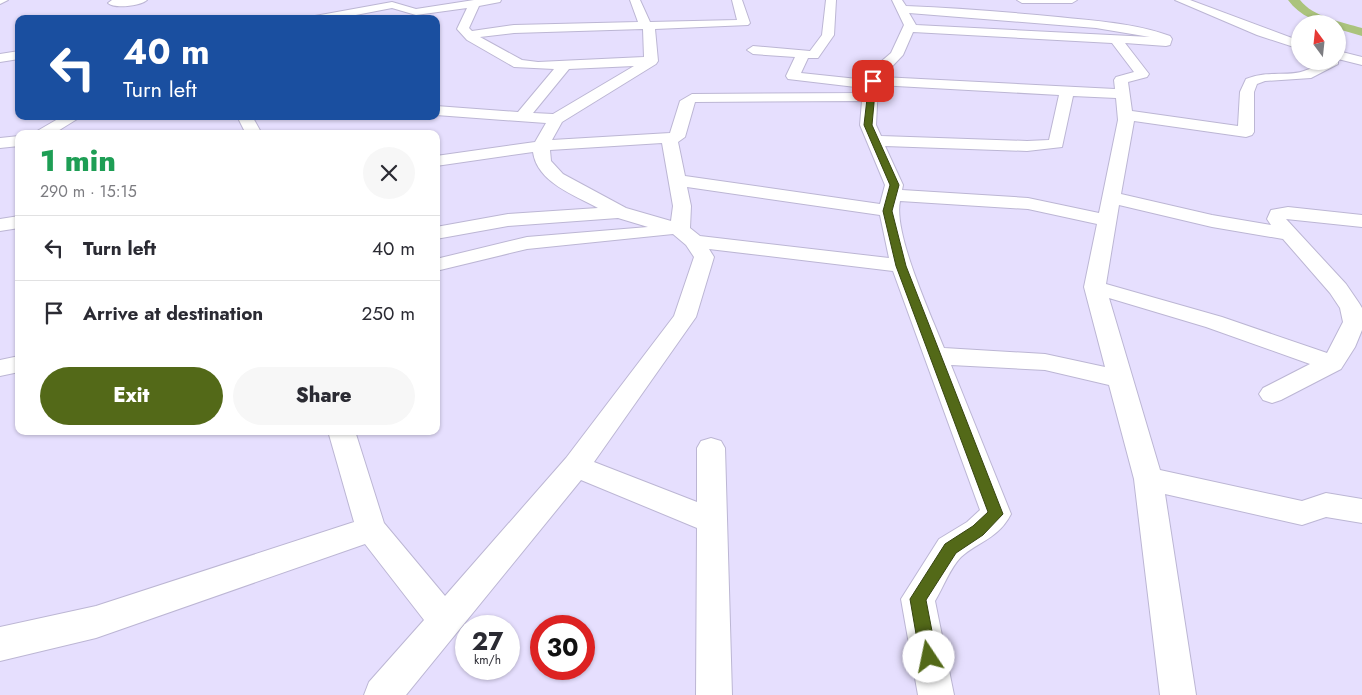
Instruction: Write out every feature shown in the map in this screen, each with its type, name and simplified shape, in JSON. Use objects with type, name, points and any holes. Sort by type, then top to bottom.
[{"type":"street","points":[[112,5],[142,0]]},
{"type":"street","points":[[335,15],[396,3],[416,12],[496,0]]},
{"type":"street","points":[[635,0],[649,29],[651,61]]},
{"type":"street","points":[[468,34],[514,29],[744,23],[737,0]]},
{"type":"street","points":[[753,50],[813,54],[828,36],[831,0]]},
{"type":"street","points":[[1022,0],[1072,0]]},
{"type":"street","points":[[1172,0],[1214,2]]},
{"type":"street","points":[[1180,0],[1291,42]]},
{"type":"street","points":[[475,3],[463,29],[468,34],[519,64],[538,66],[651,61]]},
{"type":"street","points":[[903,12],[1003,14],[1142,31],[1166,39],[1166,42],[1009,32],[903,12]]},
{"type":"street","points":[[903,12],[897,56],[882,68],[871,88],[868,125],[894,185],[891,203],[901,266],[996,514],[978,531],[950,548],[918,599],[936,695]]},
{"type":"street","points":[[1116,40],[1142,74],[1122,80],[1123,104],[1110,209],[1095,287],[1122,379],[1148,479],[1178,695]]},
{"type":"street","points":[[803,54],[793,76],[871,88]]},
{"type":"street","points":[[0,58],[15,56]]},
{"type":"street","points":[[1346,59],[1362,61]]},
{"type":"street","points":[[651,61],[556,119],[541,146],[543,162],[557,178],[619,212],[687,235],[901,266]]},
{"type":"street","points":[[522,117],[565,65]]},
{"type":"street","points":[[440,160],[541,146],[677,137],[687,101],[692,98],[871,88],[1067,92],[1246,132],[1247,92],[1251,82],[1263,77],[1306,75],[1315,70]]},
{"type":"street","points":[[875,141],[1027,146],[1056,144],[1067,92]]},
{"type":"street","points":[[440,110],[556,119]]},
{"type":"street","points":[[48,130],[67,120]]},
{"type":"street","points":[[382,695],[576,466],[685,317],[704,257],[687,235],[669,138]]},
{"type":"street","points":[[0,143],[15,141]]},
{"type":"street","points":[[677,180],[891,203],[1002,200],[1088,214],[1110,209],[1212,221],[1290,234]]},
{"type":"street","points":[[440,232],[508,220],[619,212]]},
{"type":"street","points":[[1272,394],[1332,363],[1344,347],[1354,322],[1351,308],[1338,290],[1276,219],[1278,214],[1288,213],[1362,221]]},
{"type":"street","points":[[0,225],[15,223]]},
{"type":"street","points":[[440,264],[527,243],[687,235]]},
{"type":"street","points":[[1095,287],[1214,322],[1332,363]]},
{"type":"street","points":[[936,356],[1045,362],[1122,379]]},
{"type":"street","points":[[0,368],[15,365]]},
{"type":"street","points":[[342,435],[371,529],[445,621]]},
{"type":"street","points":[[711,448],[714,695]]},
{"type":"street","points":[[576,466],[712,521]]},
{"type":"street","points":[[1148,479],[1302,513],[1326,505],[1362,512]]},
{"type":"street","points":[[0,644],[96,622],[371,529]]},
{"type":"waterway","points":[[1294,0],[1301,9],[1314,15]]},
{"type":"waterway","points":[[1346,27],[1362,32]]},
{"type":"route","points":[[873,81],[871,84],[868,125],[894,185],[888,211],[901,266],[996,514],[978,531],[950,548],[918,599],[929,657]]}]
